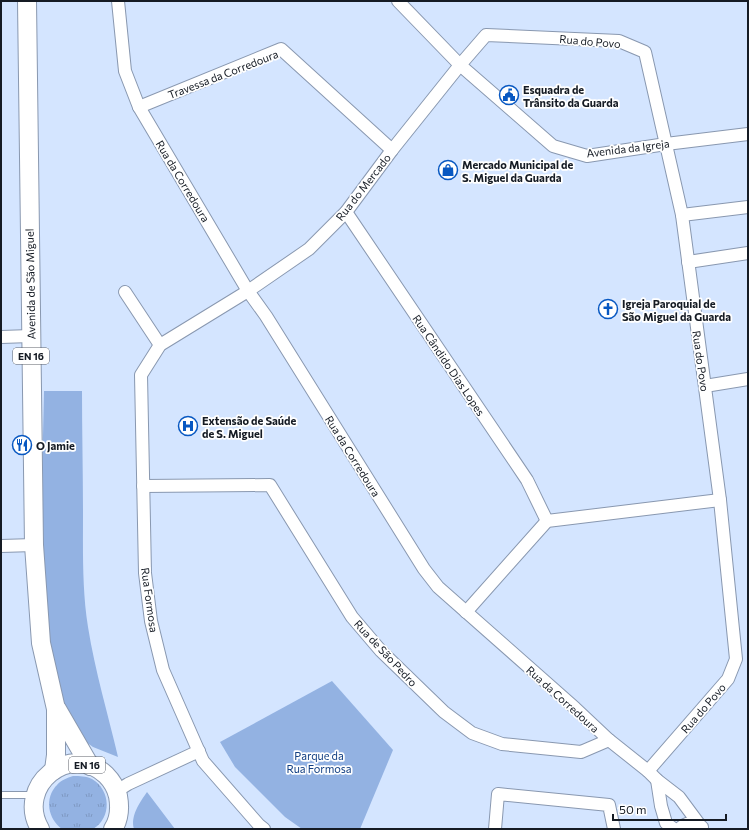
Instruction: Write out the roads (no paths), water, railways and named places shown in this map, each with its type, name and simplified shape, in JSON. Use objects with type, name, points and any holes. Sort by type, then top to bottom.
[{"type":"main road","name":"Avenida de São Miguel","points":[[27,1],[34,545],[41,642],[56,709],[56,755],[54,770]]},
{"type":"main road","name":"Avenida de São Miguel","points":[[56,709],[90,766]]},
{"type":"main road","name":"EN 16","points":[[35,796],[39,786],[54,770],[65,765],[78,764],[90,766],[101,771],[110,780],[117,791],[120,803],[119,815],[115,828]]},
{"type":"main road","points":[[35,796],[34,809],[40,829]]},
{"type":"street","name":"Rua da Corredoura","points":[[118,1],[126,71],[139,107],[248,291],[266,316],[424,569],[438,587],[609,740],[679,796],[702,827]]},
{"type":"street","name":"Avenida da Igreja","points":[[398,1],[460,65],[553,146],[587,156],[748,134]]},
{"type":"street","name":"Rua do Povo","points":[[460,65],[486,35],[619,41],[645,52],[682,214],[742,658],[728,679],[652,775]]},
{"type":"street","name":"Travessa da Corredoura","points":[[139,107],[281,50],[392,150]]},
{"type":"street","name":"Rua do Mercado","points":[[248,291],[309,249],[346,212],[392,150],[460,65]]},
{"type":"street","points":[[682,214],[748,207]]},
{"type":"street","name":"Rua Cândido Dias Lopes","points":[[346,212],[526,480],[547,521]]},
{"type":"street","points":[[688,262],[748,253]]},
{"type":"street","name":"Rua Formosa","points":[[248,291],[160,345],[141,375],[145,574],[151,621],[163,670],[203,761],[264,829]]},
{"type":"street","points":[[125,292],[160,345]]},
{"type":"street","points":[[1,337],[31,336]]},
{"type":"street","points":[[705,386],[748,379]]},
{"type":"street","name":"Rua de São Pedro","points":[[143,486],[270,485],[352,617],[381,651],[444,712],[472,733],[502,744],[581,752],[609,740]]},
{"type":"street","points":[[466,612],[547,521],[720,500]]},
{"type":"street","points":[[1,546],[34,545]]},
{"type":"street","points":[[117,791],[128,784],[199,751]]},
{"type":"street","points":[[652,775],[666,823],[674,829]]},
{"type":"street","points":[[495,829],[498,794],[609,805],[614,829]]},
{"type":"street","name":"Rua da Corredoura","points":[[679,829],[685,824],[689,823],[694,823],[702,827]]},
{"type":"lane","points":[[1,795],[35,796]]},
{"type":"place","name":"Esquadra de Trânsito da Guarda","points":[[509,95]]},
{"type":"place","name":"Mercado Municipal de S. Miguel da Guarda","points":[[448,170]]},
{"type":"place","name":"Igreja Paroquial de São Miguel da Guarda","points":[[608,309]]},
{"type":"place","name":"Extensão de Saúde de S. Miguel","points":[[188,426]]},
{"type":"place","name":"O Jamie","points":[[22,445]]},
{"type":"park label","name":"Parque da Rua Formosa","points":[[319,761]]}]
